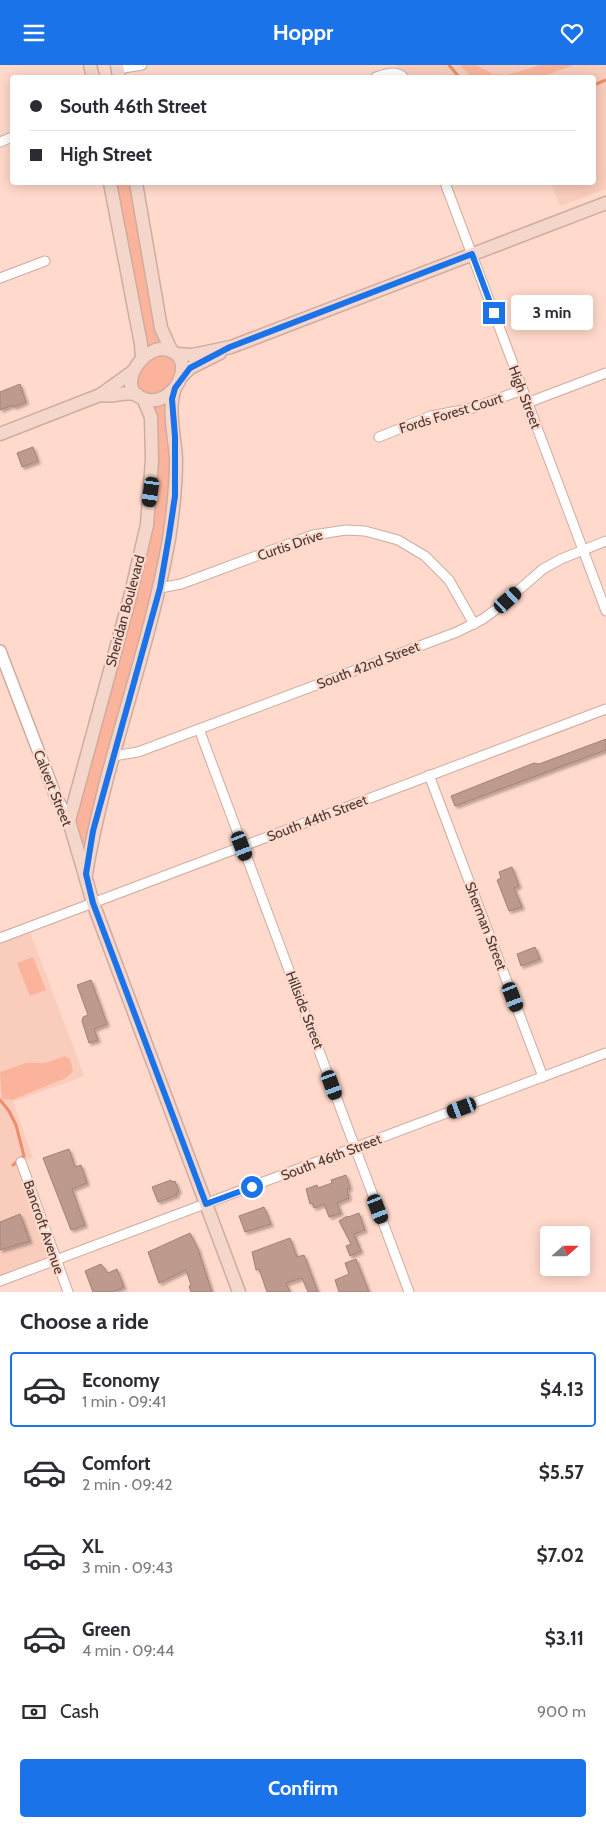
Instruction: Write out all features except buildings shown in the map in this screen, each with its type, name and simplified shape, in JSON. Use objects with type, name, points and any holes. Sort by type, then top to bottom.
[{"type":"main road","points":[[110,185],[141,344],[142,358]]},
{"type":"main road","points":[[136,185],[161,328],[182,365],[178,383]]},
{"type":"main road","points":[[100,395],[108,397],[130,392],[140,397],[156,400],[178,383],[190,368],[230,347],[606,203]]},
{"type":"main road","points":[[0,434],[100,395],[132,372],[142,358],[154,350],[192,355],[230,347]]},
{"type":"main road","points":[[132,372],[132,386],[140,397]]},
{"type":"main road","name":"Sheridan Boulevard","points":[[86,874],[97,814],[160,588],[175,496],[175,437],[172,399],[178,383]]},
{"type":"main road","name":"Sheridan Boulevard","points":[[69,821],[130,597],[147,525],[151,492],[151,417],[140,397]]},
{"type":"main road","name":"Calvert Street","points":[[69,821],[93,903],[239,1292]]},
{"type":"street","points":[[118,71],[142,65]]},
{"type":"street","name":"High Street","points":[[446,185],[606,611]]},
{"type":"street","points":[[0,278],[45,261]]},
{"type":"street","points":[[527,403],[606,373]]},
{"type":"street","name":"Fords Forest Court","points":[[379,437],[431,416],[473,408],[522,389]]},
{"type":"street","name":"Curtis Drive","points":[[160,588],[181,584],[313,535],[346,530],[365,531],[398,540],[425,556],[449,580],[474,624]]},
{"type":"street","name":"South 42nd Street","points":[[113,756],[138,752],[474,624],[499,607],[543,569],[583,549],[606,541]]},
{"type":"street","name":"Calvert Street","points":[[0,651],[56,797],[69,821]]},
{"type":"street","name":"South 44th Street","points":[[0,938],[606,709]]},
{"type":"street","name":"Hillside Street","points":[[198,729],[409,1292]]},
{"type":"street","name":"Sherman Street","points":[[429,775],[543,1077]]},
{"type":"street","name":"South 46th Street","points":[[0,1281],[606,1053]]},
{"type":"street","name":"Bancroft Avenue","points":[[21,1162],[68,1292]]},
{"type":"shaded area","points":[[396,65],[606,65],[606,189],[560,206],[552,185],[596,185],[596,75],[400,75]]},
{"type":"shaded area","points":[[459,65],[476,65],[493,74],[507,75],[470,75]]},
{"type":"shaded area","points":[[540,65],[574,65],[546,75],[507,75]]},
{"type":"shaded area","points":[[110,185],[136,185],[161,328],[177,354],[175,496],[86,874],[72,833],[147,525],[151,417],[134,391],[142,358]]},
{"type":"shaded area","points":[[28,927],[84,1076],[13,1102],[33,1158],[22,1162],[56,1260],[0,1281],[0,938]]},
{"type":"shaded area","points":[[33,957],[46,990],[30,996],[17,963]]},
{"type":"shaded area","points":[[64,1056],[70,1059],[73,1071],[66,1078],[12,1100],[2,1099],[0,1072],[26,1063],[46,1063]]},
{"type":"waterway","points":[[449,65],[457,75]]},
{"type":"waterway","points":[[596,84],[606,80]]},
{"type":"waterway","points":[[0,1100],[9,1111],[16,1125],[24,1156],[13,1165]]},
{"type":"route","points":[[252,1187],[206,1204],[93,903],[86,874],[97,814],[163,572],[175,496],[176,461],[172,399],[174,391],[181,377],[190,368],[230,347],[472,254],[494,313]]}]
